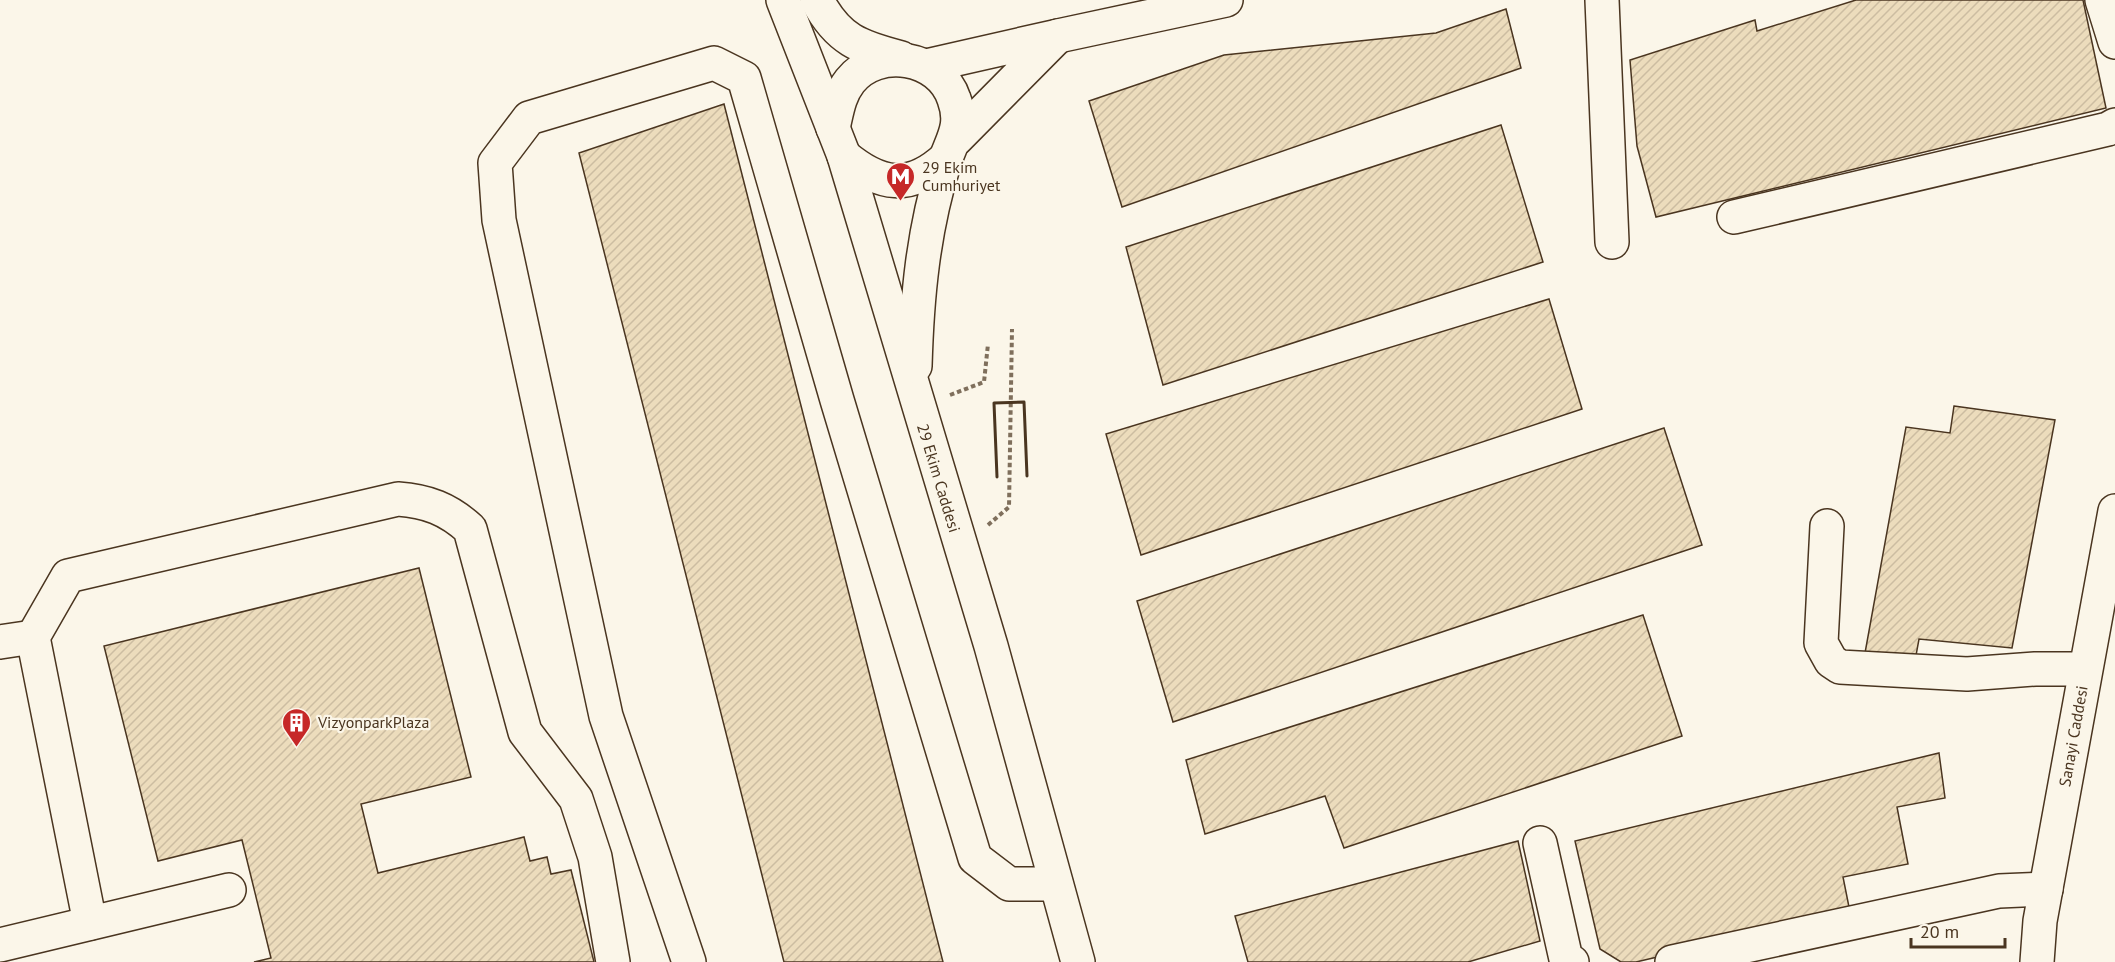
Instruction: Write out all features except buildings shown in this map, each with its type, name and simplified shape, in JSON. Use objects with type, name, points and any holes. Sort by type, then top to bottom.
[{"type":"main road","name":"29 Ekim Caddesi","points":[[783,0],[838,142],[991,646],[1078,962]]},
{"type":"main road","points":[[817,0],[828,21],[844,38],[872,51],[916,62],[943,79],[954,97],[959,118],[930,206],[917,290],[916,401]]},
{"type":"main road","points":[[1058,36],[951,148],[932,171],[915,180],[895,182],[876,178],[838,142],[840,98],[850,80],[866,67],[885,60],[916,62],[1058,36],[1166,6],[1226,0]]},
{"type":"main road","points":[[1602,0],[1612,242]]},
{"type":"main road","points":[[2102,0],[2115,42]]},
{"type":"main road","points":[[689,962],[606,716],[499,220],[495,163],[529,118],[714,63],[744,78],[837,400],[975,858],[1009,884],[1056,884]]},
{"type":"main road","points":[[1734,217],[2108,129],[2115,125]]},
{"type":"main road","points":[[90,923],[33,637],[69,576],[398,499],[415,500],[446,510],[470,529],[525,732],[576,799],[595,857],[613,962]]},
{"type":"main road","name":"Sanayi Caddesi","points":[[2037,962],[2046,889],[2115,511]]},
{"type":"main road","points":[[1827,526],[1821,643],[1831,661],[1840,668],[1967,674],[2035,669],[2085,669]]},
{"type":"main road","points":[[0,642],[33,637]]},
{"type":"main road","points":[[1540,843],[1566,959],[1572,962]]},
{"type":"main road","points":[[1672,962],[1998,891],[2046,889]]},
{"type":"main road","points":[[3,962],[0,948],[90,923],[229,890]]},
{"type":"path","points":[[961,549],[1009,507],[1012,329]]},
{"type":"path","points":[[916,401],[984,381],[988,344]]},
{"type":"wall","points":[[997,477],[994,403],[1024,402],[1027,476]]},
{"type":"place","name":"29 Ekim Cumhuriyet","points":[[901,202]]},
{"type":"place","name":"VizyonparkPlaza","points":[[297,748]]}]
